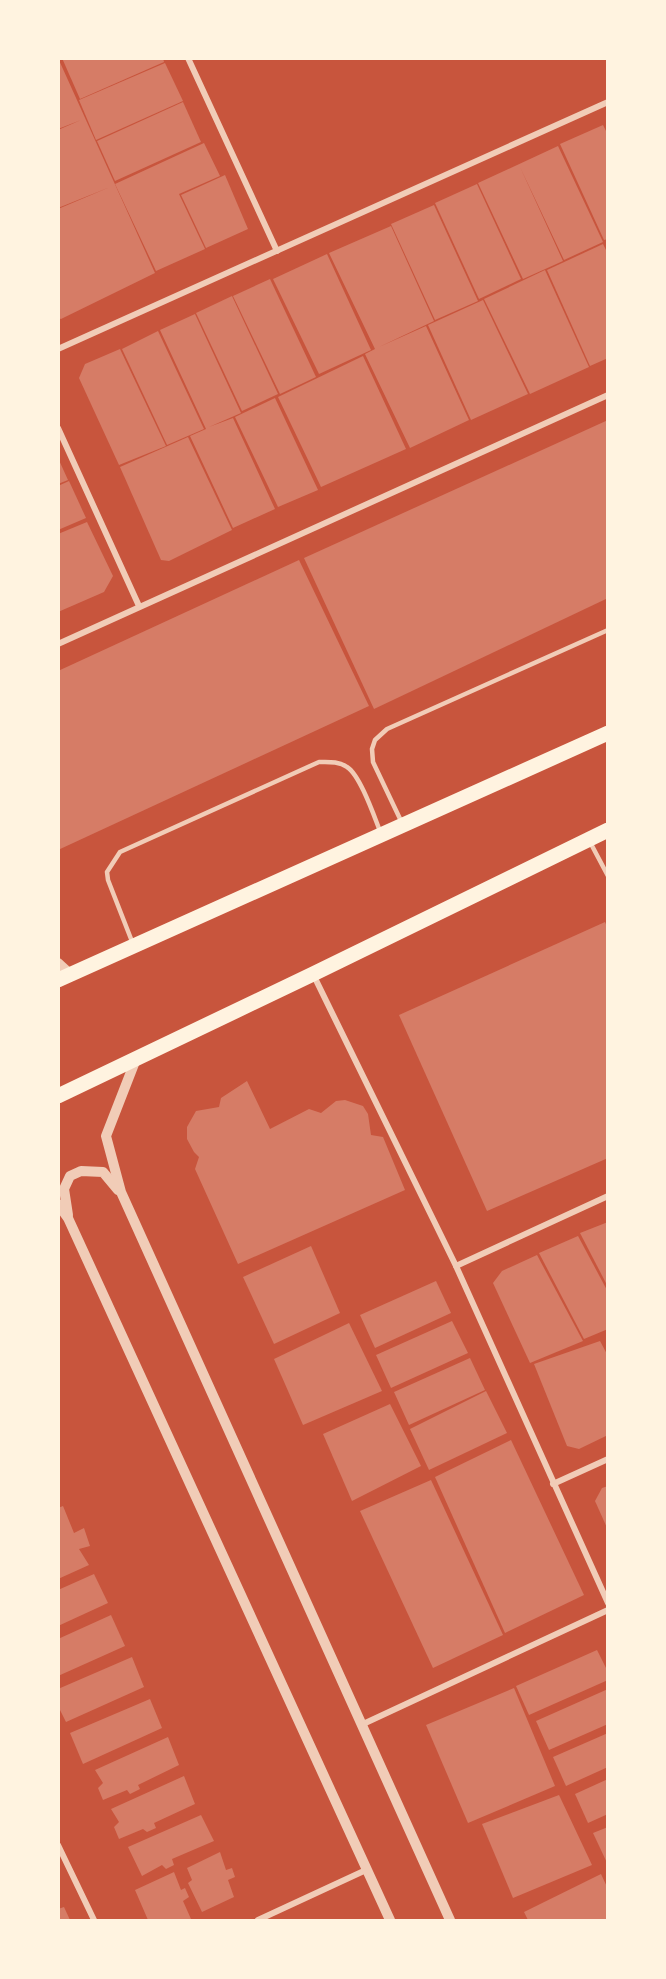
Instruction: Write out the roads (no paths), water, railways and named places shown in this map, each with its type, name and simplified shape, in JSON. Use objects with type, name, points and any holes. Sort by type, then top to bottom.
[{"type":"main road","points":[[64,977],[608,733]]},
{"type":"main road","points":[[58,1096],[608,830]]},
{"type":"street","points":[[188,58],[277,251]]},
{"type":"street","points":[[58,349],[608,102]]},
{"type":"street","points":[[58,644],[608,395]]},
{"type":"street","points":[[58,428],[139,606]]},
{"type":"street","points":[[58,963],[64,977]]},
{"type":"street","points":[[313,974],[456,1266],[608,1603]]},
{"type":"street","points":[[136,1059],[106,1136],[121,1192],[450,1920]]},
{"type":"street","points":[[68,1218],[64,1189],[70,1176],[81,1170],[103,1172],[121,1192]]},
{"type":"street","points":[[456,1266],[608,1197]]},
{"type":"street","points":[[58,1204],[68,1218],[390,1920]]},
{"type":"street","points":[[553,1484],[608,1459]]},
{"type":"street","points":[[361,1725],[608,1610]]},
{"type":"street","points":[[58,1845],[94,1920]]},
{"type":"street","points":[[258,1920],[366,1870]]},
{"type":"lane","points":[[402,824],[373,762],[372,749],[375,740],[387,729],[608,630]]},
{"type":"lane","points":[[134,946],[108,880],[107,872],[120,852],[130,847],[319,762],[339,764],[349,768],[360,784],[382,833]]},
{"type":"lane","points":[[589,839],[608,876]]}]
